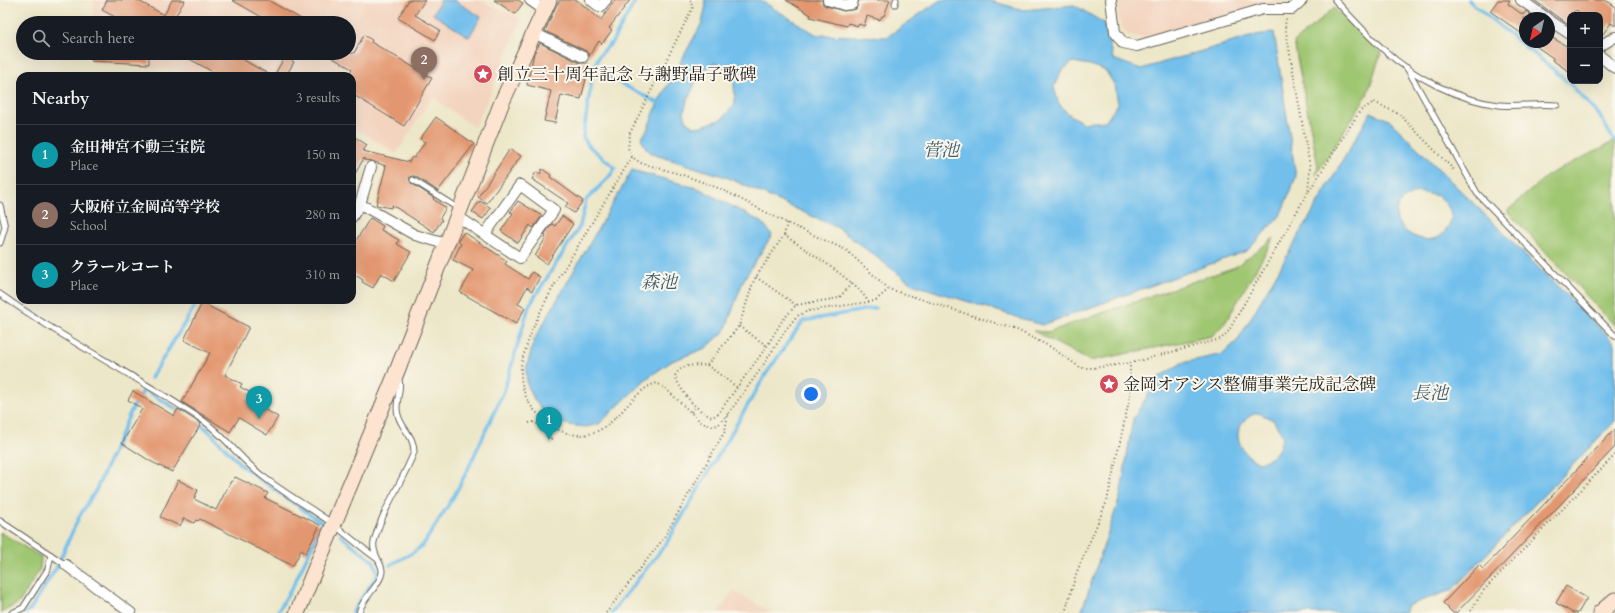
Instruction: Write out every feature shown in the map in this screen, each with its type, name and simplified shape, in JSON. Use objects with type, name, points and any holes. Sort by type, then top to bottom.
[{"type":"street","points":[[297,613],[396,371],[502,102],[547,5],[530,0]]},
{"type":"street","points":[[591,0],[600,8],[606,0]]},
{"type":"street","points":[[828,0],[844,5],[852,4],[853,0]]},
{"type":"street","points":[[1111,0],[1115,32],[1123,43],[1137,46],[1263,9],[1290,9],[1302,0]]},
{"type":"street","points":[[1521,0],[1538,12]]},
{"type":"street","points":[[1555,24],[1567,32]]},
{"type":"street","points":[[534,33],[583,57]]},
{"type":"street","points":[[1603,44],[1615,37]]},
{"type":"street","points":[[1603,58],[1615,68]]},
{"type":"street","points":[[356,210],[360,204],[371,167]]},
{"type":"street","points":[[458,213],[485,234],[520,258],[554,210],[520,185],[485,234]]},
{"type":"street","points":[[360,204],[415,235],[446,244]]},
{"type":"street","points":[[66,565],[131,613]]},
{"type":"street","points":[[1600,613],[1615,600]]},
{"type":"lane","points":[[1335,0],[1384,50],[1407,68],[1434,84],[1468,98],[1500,105],[1557,105]]},
{"type":"lane","points":[[1407,68],[1477,194],[1615,336]]},
{"type":"lane","points":[[413,180],[458,213]]},
{"type":"lane","points":[[0,205],[5,227],[0,243]]},
{"type":"lane","points":[[0,294],[31,316],[143,382],[202,420],[214,430],[242,459],[265,478],[333,525],[376,558]]},
{"type":"lane","points":[[359,613],[362,605],[381,576],[382,570],[374,551],[374,543],[380,524],[414,452],[414,443],[400,422],[397,414],[400,388],[396,371]]},
{"type":"lane","points":[[0,521],[66,565]]},
{"type":"lane","points":[[12,613],[23,608],[48,569],[51,555]]},
{"type":"path","points":[[690,0],[693,7],[630,133],[628,148],[632,157],[641,163],[683,175],[721,189],[786,223],[846,250],[889,289],[1017,330],[1049,346],[1081,368],[1093,368],[1130,363],[1221,339],[1228,332],[1308,192],[1360,111],[1374,102],[1398,114],[1455,171]]},
{"type":"path","points":[[1290,9],[1285,26],[1310,167],[1308,192]]},
{"type":"path","points":[[632,157],[545,301],[531,333],[520,367],[522,385],[526,398],[532,407],[550,426],[561,431],[578,435],[592,433],[603,428],[613,420],[638,394],[650,385],[657,383],[665,388],[702,423],[712,426],[718,425],[728,414],[760,370],[787,328],[797,316],[808,311],[875,301],[889,289]]},
{"type":"path","points":[[707,365],[739,326],[756,278],[784,235],[786,223]]},
{"type":"path","points":[[784,235],[852,283],[865,296],[868,302]]},
{"type":"path","points":[[756,278],[796,305]]},
{"type":"path","points":[[738,388],[707,365],[686,366],[679,369],[675,376],[678,384],[696,406],[706,415],[712,417],[718,414],[738,388],[767,346],[782,321],[796,305],[839,298],[852,283]]},
{"type":"path","points":[[739,326],[767,346]]},
{"type":"path","points":[[1065,613],[1076,574],[1107,501],[1130,396],[1130,363]]},
{"type":"path","points":[[691,412],[696,406]]},
{"type":"path","points":[[606,613],[663,539],[725,431],[728,414]]},
{"type":"path","points":[[529,423],[534,422],[545,428],[545,432],[551,438],[548,442]]},
{"type":"path","points":[[545,428],[550,426]]},
{"type":"path","points":[[1471,611],[1483,591],[1615,455]]},
{"type":"shaded area","points":[[94,0],[479,0],[521,19],[489,97],[474,127],[432,97],[396,154],[356,129],[356,72],[197,72],[93,63],[93,60],[356,60],[356,16],[93,16]]},
{"type":"shaded area","points":[[1117,0],[1291,0],[1264,4],[1142,38],[1127,34],[1123,29],[1119,19]]},
{"type":"shaded area","points":[[733,591],[767,610],[773,613],[718,613]]},
{"type":"green space","points":[[1334,8],[1381,53],[1367,95],[1316,175],[1318,166],[1294,42]]},
{"type":"green space","points":[[1615,141],[1615,326],[1507,211],[1548,175]]},
{"type":"green space","points":[[1274,238],[1225,323],[1212,336],[1090,361],[1033,331],[1048,332],[1235,267]]},
{"type":"green space","points":[[0,532],[41,557],[40,569],[19,603],[1,613]]},
{"type":"water","points":[[441,0],[454,0],[481,17],[469,37],[433,14]]},
{"type":"water","name":"菅池","points":[[704,0],[760,0],[817,35],[887,37],[940,0],[986,0],[1024,10],[1074,5],[1104,23],[1113,59],[1141,69],[1256,35],[1274,32],[1296,177],[1280,216],[1247,251],[1042,325],[912,284],[838,228],[726,177],[652,154],[646,148],[641,139],[647,130],[658,103],[702,23],[706,5]],"holes":[[[1073,62],[1090,65],[1106,71],[1115,86],[1118,104],[1106,121],[1083,123],[1067,113],[1058,103],[1054,87],[1061,71]],[[715,63],[727,71],[732,79],[734,84],[735,104],[722,119],[702,126],[694,127],[687,122],[684,113],[687,101],[696,82],[705,69]]]},
{"type":"water","name":"長池","points":[[1371,112],[1389,120],[1615,343],[1615,421],[1452,590],[1406,606],[1405,613],[1081,613],[1120,497],[1133,419],[1159,377],[1182,363],[1223,354],[1238,340]],"holes":[[[1418,192],[1439,196],[1450,209],[1452,217],[1451,221],[1442,235],[1434,239],[1416,237],[1408,233],[1401,227],[1397,219],[1396,211],[1400,203],[1404,199]],[[1259,413],[1273,420],[1283,436],[1276,453],[1259,463],[1243,450],[1238,438],[1240,426],[1245,420],[1251,415]]]},
{"type":"water","name":"森池","points":[[632,170],[700,189],[763,223],[772,235],[743,281],[725,331],[706,348],[672,361],[646,379],[599,424],[586,427],[569,425],[555,421],[535,401],[527,384],[526,370],[534,340]]},
{"type":"building","points":[[107,0],[137,0],[164,15],[172,0],[185,0],[175,16],[113,16],[102,10]]},
{"type":"building","points":[[232,0],[268,0],[296,16],[260,16]]},
{"type":"building","points":[[409,0],[425,0],[415,15],[440,30],[435,40],[398,18]]},
{"type":"building","points":[[494,0],[518,0],[523,3],[515,14]]},
{"type":"building","points":[[560,0],[577,0],[601,20],[615,0],[630,0],[609,28],[612,30],[602,44],[599,41],[589,56],[586,51],[545,31]]},
{"type":"building","points":[[786,0],[822,0],[823,4],[826,6],[844,11],[856,9],[859,0],[890,0],[884,16],[882,16],[880,20],[867,16],[864,26],[848,23],[847,26],[810,17],[811,15]]},
{"type":"building","points":[[1498,0],[1510,0],[1508,4],[1519,12],[1519,32],[1490,11]]},
{"type":"building","points":[[1534,0],[1605,0],[1615,6],[1615,26],[1611,23],[1603,34],[1603,12],[1579,12],[1577,10],[1574,12],[1567,12],[1567,24],[1555,15],[1555,12],[1551,12]]},
{"type":"building","points":[[364,35],[372,40],[371,42],[432,78],[404,126],[356,96],[356,72],[350,72],[352,69],[336,60],[356,60],[356,49]]},
{"type":"building","points":[[1555,39],[1567,46],[1567,70],[1552,60],[1553,58],[1539,48],[1555,48]]},
{"type":"building","points":[[540,43],[580,63],[590,65],[583,78],[586,79],[581,99],[561,95],[555,123],[544,121],[551,91],[527,85],[534,53]]},
{"type":"building","points":[[149,60],[149,64],[91,61]]},
{"type":"building","points":[[191,60],[243,60],[265,72],[213,72]]},
{"type":"building","points":[[283,60],[291,60],[294,62],[288,72],[276,72]]},
{"type":"building","points":[[436,117],[474,144],[438,191],[415,176],[409,178],[411,183],[446,208],[440,218],[442,220],[434,232],[392,205],[391,208],[376,205],[386,166],[364,160],[364,158],[356,172],[356,138],[367,145],[363,151],[409,162],[412,157],[414,158],[425,142],[420,139]]},
{"type":"building","points":[[510,149],[521,156],[487,203],[478,197]]},
{"type":"building","points":[[542,169],[551,175],[550,177],[583,201],[574,213],[565,207],[568,203],[532,179],[536,172],[540,174]]},
{"type":"building","points":[[480,201],[491,208],[483,219],[472,212]]},
{"type":"building","points":[[518,201],[542,216],[533,228],[530,225],[518,243],[501,231],[513,213],[510,212]]},
{"type":"building","points":[[562,216],[573,224],[547,264],[535,256],[544,241],[546,236],[544,235],[552,224],[555,226]]},
{"type":"building","points":[[370,218],[383,226],[381,230],[399,240],[397,244],[411,252],[394,281],[381,273],[373,288],[362,282],[363,280],[356,276],[356,241]]},
{"type":"building","points":[[464,232],[507,261],[505,264],[528,279],[532,272],[540,277],[532,291],[527,287],[518,304],[525,308],[516,324],[460,292],[473,270],[453,260],[461,244],[458,241]]},
{"type":"building","points":[[202,304],[249,327],[225,375],[242,384],[240,387],[251,393],[247,399],[278,417],[267,435],[239,418],[230,432],[182,402],[210,353],[184,340]]},
{"type":"building","points":[[133,391],[174,416],[178,409],[201,424],[172,472],[150,461],[122,443],[142,409],[128,400]]},
{"type":"building","points":[[1615,429],[1615,447],[1456,613],[1453,613],[1443,603],[1479,565],[1483,569]]},
{"type":"building","points":[[235,477],[268,493],[265,498],[320,525],[306,553],[301,550],[293,566],[200,519],[198,521],[196,520],[194,523],[184,518],[180,526],[160,517],[178,480],[198,490],[194,499],[216,510],[231,481],[232,482]]},
{"type":"building","points":[[1566,586],[1587,598],[1578,613],[1573,613],[1556,603]]},
{"type":"waterway","points":[[390,565],[414,552],[423,545],[454,496],[504,391],[529,306],[580,226],[586,200],[609,177],[615,168],[589,146],[583,137],[593,71],[599,56],[612,42],[636,0]]},
{"type":"waterway","points":[[1468,0],[1574,88],[1600,116],[1614,141]]},
{"type":"waterway","points":[[597,71],[658,103]]},
{"type":"waterway","points":[[151,378],[195,304]]},
{"type":"waterway","points":[[611,613],[666,544],[766,374],[803,321],[875,308]]},
{"type":"waterway","points":[[61,557],[79,517],[96,490],[132,409],[145,388]]},
{"type":"waterway","points":[[145,390],[181,412]]},
{"type":"waterway","points":[[198,423],[207,429],[243,467],[321,522]]},
{"type":"waterway","points":[[277,613],[294,584],[323,523]]},
{"type":"waterway","points":[[340,535],[374,562],[378,574],[352,613]]},
{"type":"waterway","points":[[25,613],[30,610],[58,565]]},
{"type":"place","name":"創立三十周年記念 与謝野晶子歌碑","points":[[483,74]]},
{"type":"place","name":"大阪府立金岡高等学校","points":[[424,80]]},
{"type":"place","name":"金岡オアシス整備事業完成記念碑","points":[[1109,384]]},
{"type":"place","name":"クラールコート","points":[[259,419]]},
{"type":"place","name":"金田神宮不動三宝院","points":[[549,440]]}]
